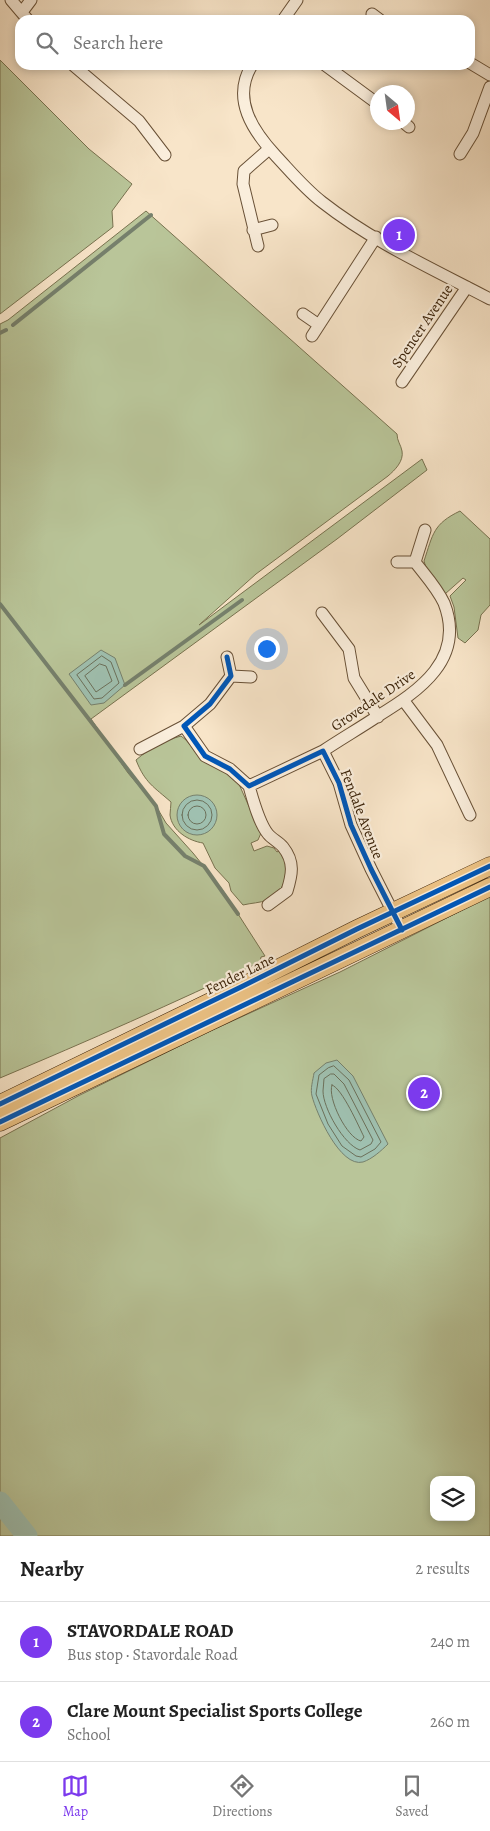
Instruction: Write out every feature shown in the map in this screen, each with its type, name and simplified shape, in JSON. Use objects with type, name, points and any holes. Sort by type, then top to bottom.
[{"type":"main road","name":"Fender Lane","points":[[0,1104],[490,866]]},
{"type":"main road","name":"Fender Lane","points":[[0,1122],[490,887]]},
{"type":"street","points":[[12,0],[24,15]]},
{"type":"street","points":[[25,15],[30,0]]},
{"type":"street","points":[[286,15],[297,0]]},
{"type":"street","points":[[475,66],[490,75]]},
{"type":"street","points":[[79,70],[139,121],[165,155]]},
{"type":"street","points":[[250,70],[246,80],[244,97],[247,113],[254,130],[298,180],[321,201],[354,225],[490,299]]},
{"type":"street","points":[[332,70],[370,98]]},
{"type":"street","points":[[460,154],[473,133],[490,87]]},
{"type":"street","points":[[258,246],[243,184],[244,171],[269,149]]},
{"type":"street","points":[[253,230],[272,225]]},
{"type":"street","points":[[312,336],[376,237]]},
{"type":"street","name":"Spencer Avenue","points":[[402,382],[467,287]]},
{"type":"street","points":[[303,314],[318,325]]},
{"type":"street","points":[[398,562],[416,562],[425,530]]},
{"type":"street","name":"Grovedale Drive","points":[[323,751],[404,701],[434,674],[443,658],[449,638],[444,604],[438,592],[416,562]]},
{"type":"street","points":[[322,613],[349,649],[354,678],[378,717]]},
{"type":"street","points":[[140,749],[184,726],[210,704],[231,676],[227,657]]},
{"type":"street","points":[[231,676],[250,677]]},
{"type":"street","points":[[404,701],[437,745],[470,815]]},
{"type":"street","points":[[184,726],[205,756],[230,769],[249,786],[254,805],[267,833],[283,847],[289,858],[293,871],[287,892],[268,906]]},
{"type":"street","points":[[249,786],[323,751]]},
{"type":"street","name":"Fendale Avenue","points":[[323,751],[339,783],[351,825],[380,889],[402,930]]},
{"type":"shaded area","points":[[0,60],[89,149],[132,184],[112,211],[113,227],[0,314]]},
{"type":"shaded area","points":[[146,211],[397,434],[402,451],[400,462],[388,476],[256,574],[199,625],[422,459],[427,470],[337,539],[91,719],[128,773],[156,806],[166,823],[222,889],[265,956],[261,957],[260,962],[195,992],[0,1078],[0,324],[8,320]]},
{"type":"shaded area","points":[[460,511],[490,539],[490,605],[481,615],[478,630],[465,643],[458,638],[454,607],[450,596],[466,580],[463,578],[445,594],[427,569],[424,561],[439,525]]},
{"type":"shaded area","points":[[181,736],[203,760],[238,782],[261,833],[258,840],[251,843],[254,851],[267,846],[274,848],[277,852],[280,850],[285,864],[285,878],[279,891],[267,900],[243,905],[231,891],[229,883],[215,868],[203,843],[192,840],[174,826],[170,815],[171,802],[150,784],[139,768],[136,760],[141,756],[157,745]]},
{"type":"shaded area","points":[[490,896],[490,1536],[33,1536],[0,1494],[0,1138],[78,1096],[206,1033],[340,972]]},
{"type":"shaded area","points":[[0,1510],[21,1536],[0,1536]]},
{"type":"water","points":[[101,650],[115,658],[125,685],[104,703],[91,705],[69,674]]},
{"type":"water","points":[[193,795],[201,795],[208,798],[214,804],[217,815],[214,826],[208,832],[201,835],[193,835],[186,832],[180,826],[177,819],[177,811],[180,804],[186,798]]},
{"type":"water","points":[[337,1060],[353,1076],[388,1144],[373,1157],[363,1162],[354,1162],[338,1148],[318,1114],[312,1096],[311,1087],[314,1073],[326,1063]]},
{"type":"waterway","points":[[13,325],[151,215]]},
{"type":"waterway","points":[[0,333],[6,330]]},
{"type":"waterway","points":[[125,685],[242,600]]},
{"type":"waterway","points":[[0,604],[156,806],[164,834],[185,856],[204,866],[238,914]]},
{"type":"waterway","points":[[0,1502],[27,1536]]},
{"type":"cycle path","points":[[227,657],[231,676],[210,704],[184,726],[205,756],[230,769],[249,786],[323,751],[339,783],[351,825],[402,930]]},
{"type":"cycle path","points":[[0,1104],[490,866]]},
{"type":"cycle path","points":[[0,1122],[490,887]]},
{"type":"place","name":"STAVORDALE ROAD","points":[[399,235]]},
{"type":"place","name":"Clare Mount Specialist Sports College","points":[[424,1093]]}]
